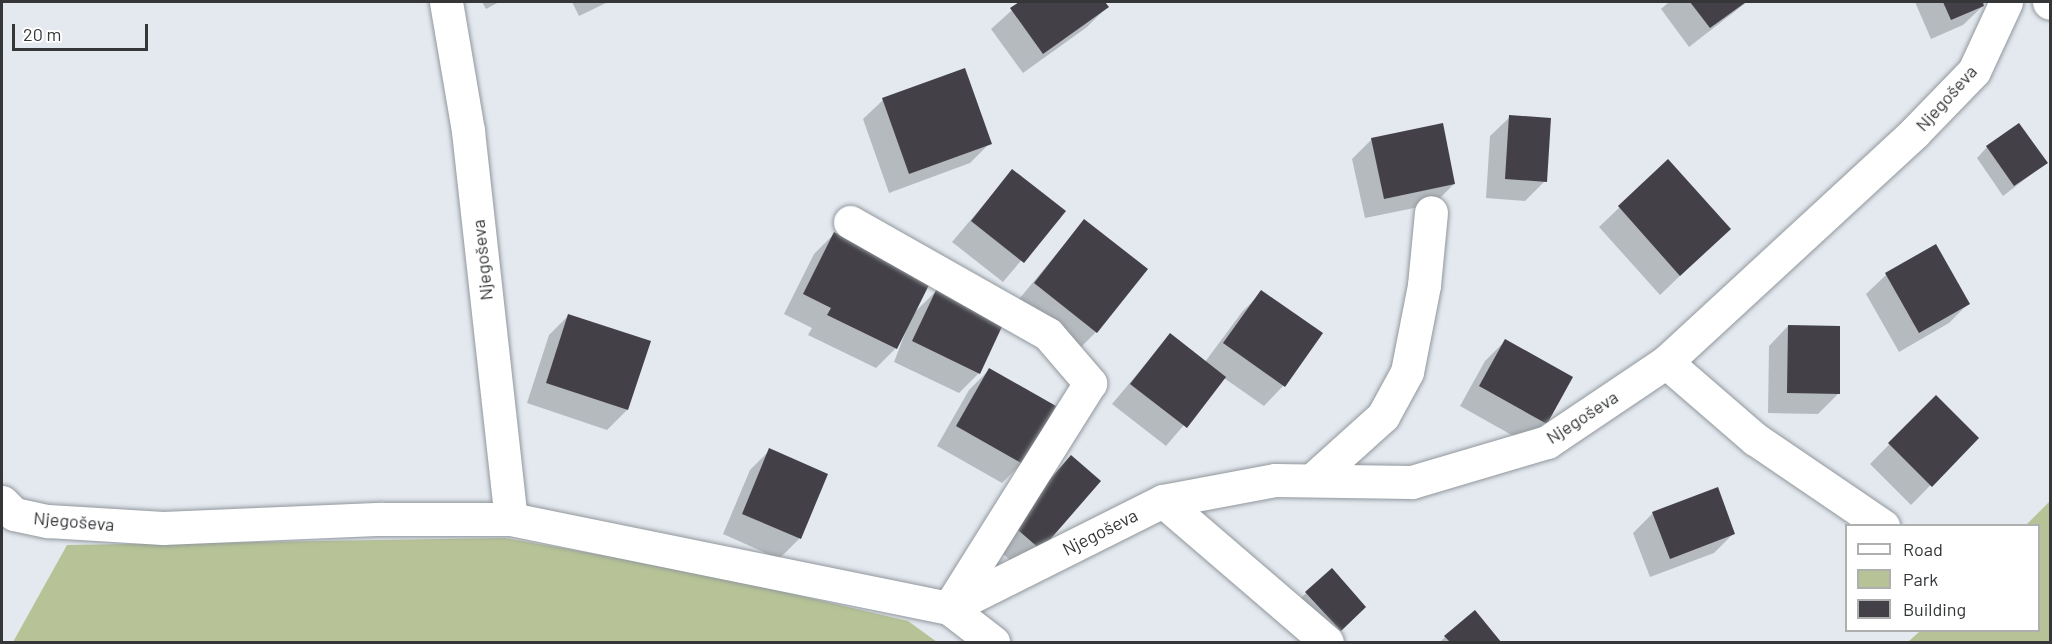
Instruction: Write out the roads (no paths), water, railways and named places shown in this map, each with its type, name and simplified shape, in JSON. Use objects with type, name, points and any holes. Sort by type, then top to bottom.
[{"type":"street","name":"Njegoševa","points":[[446,2],[468,131],[511,519]]},
{"type":"street","name":"Njegoševa","points":[[949,608],[1163,501],[1275,480],[1412,482],[1546,442],[1666,362],[1914,134],[1974,71],[2006,2]]},
{"type":"street","points":[[1312,480],[1383,417],[1407,372],[1424,285],[1431,212]]},
{"type":"street","points":[[850,222],[1048,334],[1090,383],[949,608]]},
{"type":"street","points":[[1666,362],[1755,439],[1882,524]]},
{"type":"street","points":[[1163,501],[1328,642]]},
{"type":"street","name":"Njegoševa","points":[[2,502],[15,514],[48,521],[163,528],[382,519],[511,519],[949,608],[993,642]]}]
